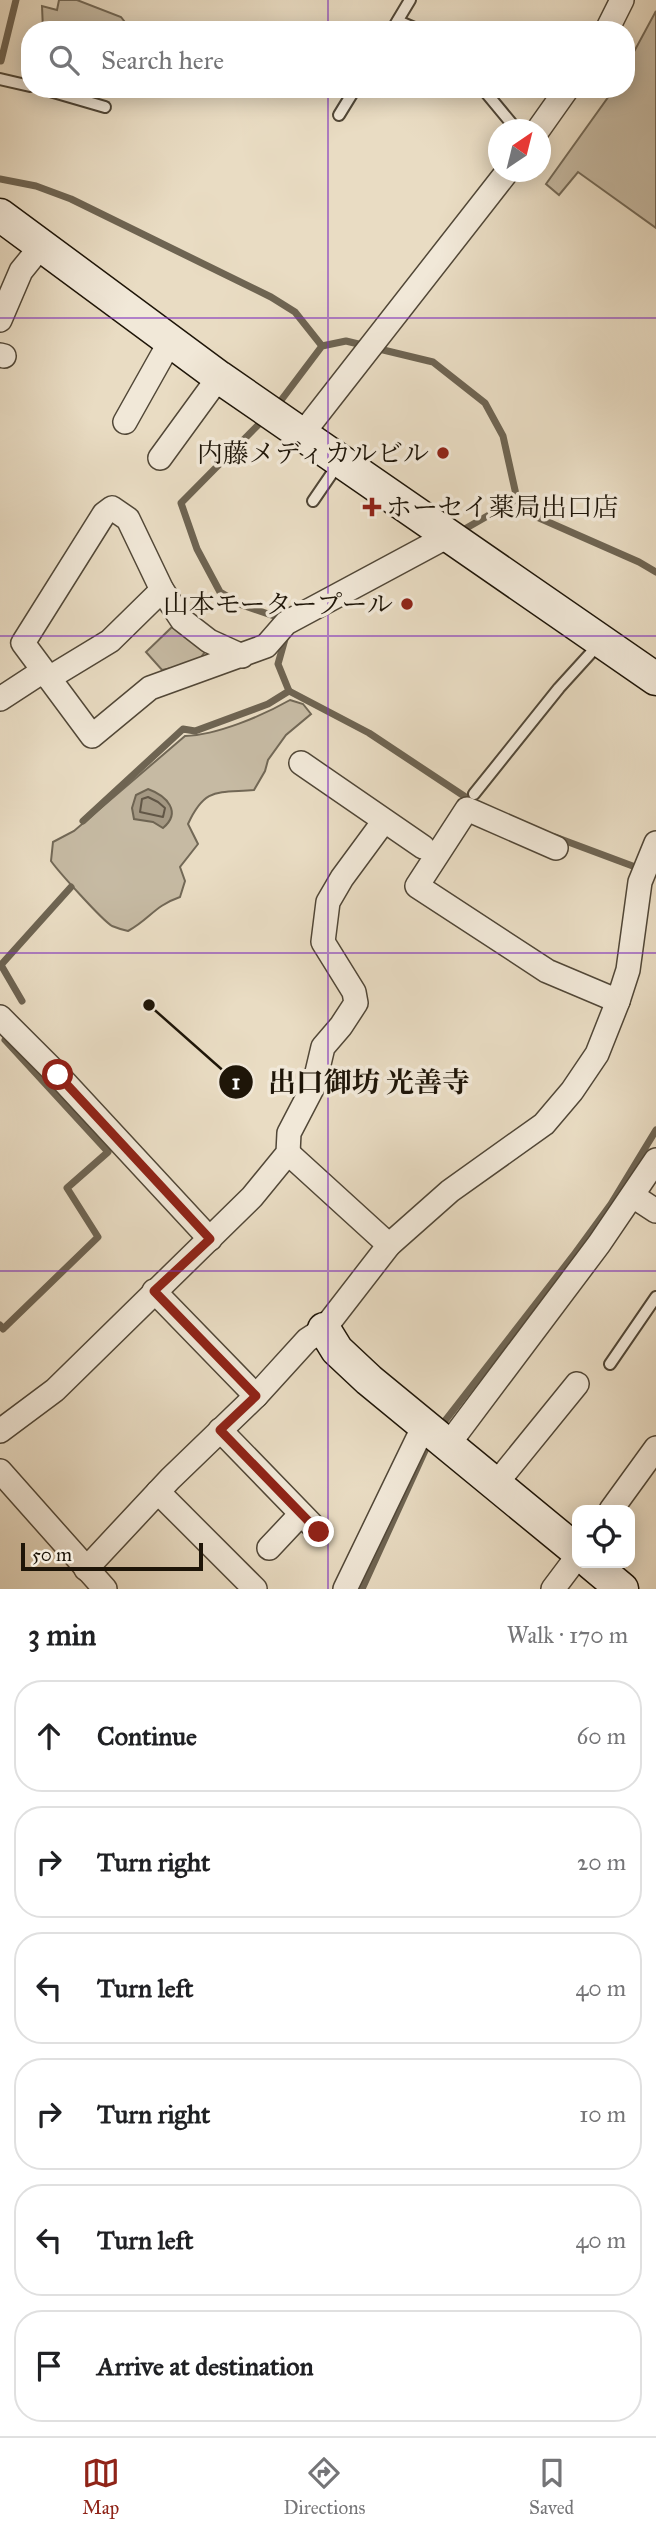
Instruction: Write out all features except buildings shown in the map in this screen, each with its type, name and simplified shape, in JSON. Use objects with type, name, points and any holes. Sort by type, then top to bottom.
[{"type":"street","points":[[612,21],[622,0]]},
{"type":"street","points":[[546,119],[561,98]]},
{"type":"street","points":[[303,433],[499,182]]},
{"type":"street","points":[[0,215],[219,377],[656,679]]},
{"type":"street","points":[[0,320],[22,271],[42,245]]},
{"type":"street","points":[[125,422],[171,340]]},
{"type":"street","points":[[160,458],[219,377]]},
{"type":"street","points":[[242,656],[209,641],[183,620],[162,590],[128,519],[112,508],[104,514],[23,643],[92,736],[150,688],[242,656],[266,646],[286,624],[449,536]]},
{"type":"street","points":[[0,699],[110,641],[162,590]]},
{"type":"street","points":[[301,763],[423,847]]},
{"type":"street","points":[[556,849],[467,809],[417,886],[547,971],[618,1001]]},
{"type":"street","points":[[0,1432],[55,1390],[253,1197],[288,1153],[289,1133],[314,1086],[323,1047],[356,1003],[354,992],[323,942],[328,902],[342,878],[384,821]]},
{"type":"street","points":[[86,1569],[158,1492],[256,1396],[307,1340],[324,1329],[389,1245],[450,1191],[544,1124],[572,1091],[597,1054],[618,1001],[628,971],[640,882],[656,843]]},
{"type":"street","points":[[0,1017],[58,1075],[210,1239]]},
{"type":"street","points":[[288,1153],[389,1245]]},
{"type":"street","points":[[437,1437],[633,1196],[656,1160]]},
{"type":"street","points":[[633,1196],[656,1212]]},
{"type":"street","points":[[154,1291],[256,1396]]},
{"type":"street","points":[[324,1329],[337,1350],[437,1437],[572,1547]]},
{"type":"street","points":[[495,1485],[577,1384]]},
{"type":"street","points":[[220,1430],[319,1532]]},
{"type":"street","points":[[345,1589],[419,1436],[437,1437]]},
{"type":"street","points":[[615,1505],[656,1448]]},
{"type":"street","points":[[0,1471],[105,1589]]},
{"type":"street","points":[[158,1492],[248,1587]]},
{"type":"street","points":[[269,1548],[301,1514]]},
{"type":"street","points":[[553,1589],[572,1564]]},
{"type":"street","points":[[597,1568],[622,1589]]},
{"type":"lane","points":[[397,21],[410,0]]},
{"type":"lane","points":[[0,79],[21,84]]},
{"type":"lane","points":[[74,98],[105,107]]},
{"type":"lane","points":[[339,115],[349,98]]},
{"type":"lane","points":[[490,98],[508,119]]},
{"type":"lane","points":[[313,501],[341,461]]},
{"type":"lane","points":[[474,794],[559,688],[601,642]]},
{"type":"lane","points":[[610,1364],[656,1297]]},
{"type":"shaded area","points":[[59,0],[77,0],[121,17],[124,21],[43,21],[42,6],[57,10]]},
{"type":"shaded area","points":[[656,11],[656,228],[578,172],[559,195],[546,184],[551,182],[551,177],[608,98],[635,98],[635,50]]},
{"type":"shaded area","points":[[172,627],[209,646],[197,663],[162,670],[146,652]]},
{"type":"shaded area","points":[[290,700],[303,704],[311,714],[286,735],[268,760],[254,790],[214,794],[194,812],[188,824],[198,844],[180,867],[185,881],[180,897],[164,904],[128,931],[124,930],[107,922],[51,861],[53,842],[74,831],[185,736],[239,724]]},
{"type":"water","points":[[148,789],[166,800],[172,810],[169,822],[163,828],[153,822],[134,819],[132,808],[136,795]]},
{"type":"waterway","points":[[1,61],[16,0]]},
{"type":"waterway","points":[[0,179],[36,186],[71,199],[271,297],[295,312],[322,346]]},
{"type":"waterway","points":[[276,407],[322,346],[346,341],[433,362],[485,403],[503,436],[517,499],[530,514],[656,572]]},
{"type":"waterway","points":[[265,418],[181,503],[197,549],[220,592],[242,605],[280,618]]},
{"type":"waterway","points":[[463,530],[517,499]]},
{"type":"waterway","points":[[83,821],[183,729],[195,731],[268,704],[289,691],[278,664],[285,639]]},
{"type":"waterway","points":[[289,691],[369,733],[467,798]]},
{"type":"waterway","points":[[555,837],[638,868]]},
{"type":"waterway","points":[[22,1001],[1,965],[71,887]]},
{"type":"waterway","points":[[0,1325],[3,1329],[98,1237],[67,1188],[108,1152],[5,1040]]},
{"type":"waterway","points":[[441,1426],[611,1204],[656,1130]]},
{"type":"waterway","points":[[362,1589],[428,1444]]},
{"type":"place","name":"内藤メディカルビル","points":[[443,453]]},
{"type":"place","name":"ホーセイ薬局出口店","points":[[372,507]]},
{"type":"place","name":"山本モータープール","points":[[407,604]]},
{"type":"place","name":"出口御坊 光善寺","points":[[149,1005]]},
{"type":"route","points":[[58,1075],[210,1239],[154,1291],[256,1396],[220,1430],[319,1532]]}]
